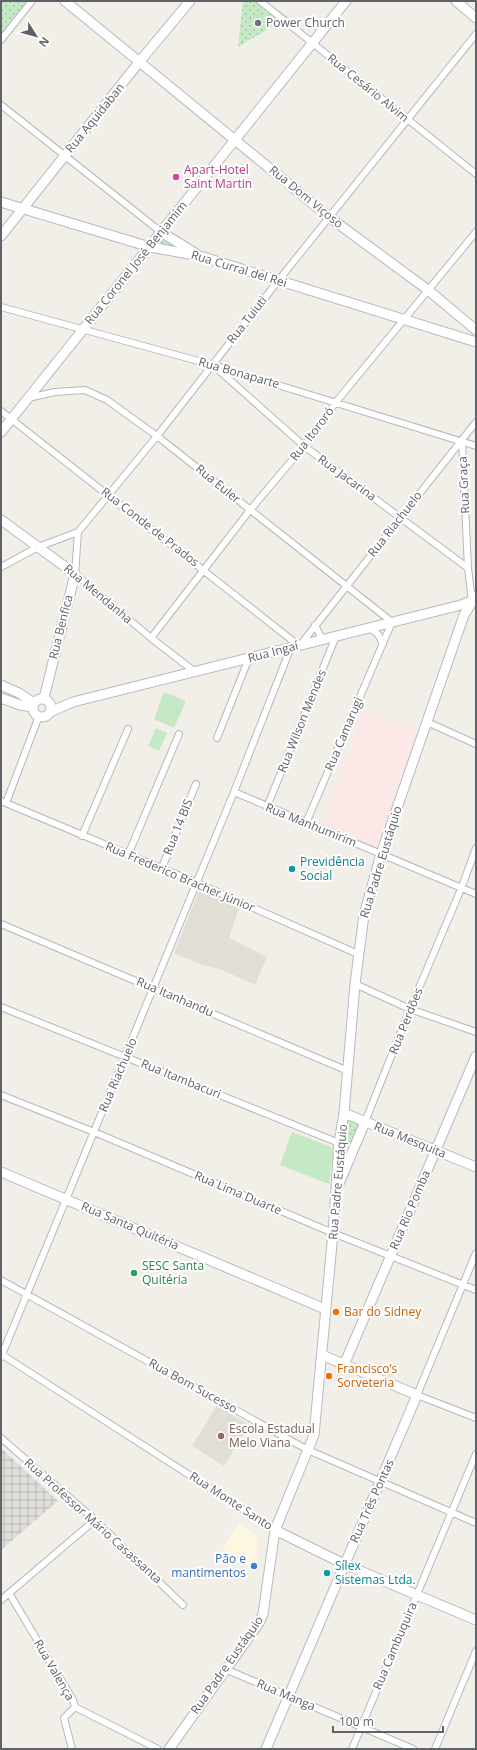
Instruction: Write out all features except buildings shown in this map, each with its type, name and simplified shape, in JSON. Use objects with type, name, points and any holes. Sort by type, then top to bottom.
[{"type":"street","points":[[1,40],[32,1]]},
{"type":"street","name":"Rua Dom Viçoso","points":[[65,1],[329,217],[428,290],[476,330]]},
{"type":"street","name":"Rua Aquidaban","points":[[1,236],[140,61],[190,1]]},
{"type":"street","name":"Rua Cesário Alvim","points":[[260,1],[476,174]]},
{"type":"street","name":"Rua Coronel José Benjamim","points":[[1,432],[346,1]]},
{"type":"street","points":[[456,1],[476,18]]},
{"type":"street","name":"Rua Tuiuti","points":[[78,532],[158,436],[406,119],[476,34]]},
{"type":"street","points":[[1,105],[161,232],[200,256]]},
{"type":"street","name":"Rua Curral del Rei","points":[[1,202],[150,247],[200,256],[476,342]]},
{"type":"street","name":"Rua Itororó","points":[[150,638],[250,510],[304,446],[336,402],[476,232]]},
{"type":"street","name":"Rua Bonaparte","points":[[1,307],[213,365],[476,446]]},
{"type":"street","name":"Rua Jacarina","points":[[213,365],[304,446],[468,568]]},
{"type":"street","name":"Rua Euler","points":[[28,398],[55,392],[85,390],[107,400],[158,436],[392,622]]},
{"type":"street","name":"Rua Conde de Prados","points":[[1,411],[204,569],[296,645]]},
{"type":"street","name":"Rua Riachuelo","points":[[296,645],[315,626],[476,422]]},
{"type":"street","name":"Rua Graça","points":[[462,441],[468,568],[474,598]]},
{"type":"street","name":"Rua Mendanha","points":[[1,520],[75,574],[150,638],[194,671]]},
{"type":"street","points":[[1,566],[38,547],[78,532]]},
{"type":"street","name":"Rua Benfica","points":[[46,700],[75,574],[78,532]]},
{"type":"street","name":"Rua Ingaí","points":[[50,712],[73,702],[194,671],[247,662],[296,645],[461,605],[474,598]]},
{"type":"street","name":"Rua Padre Eustáquio","points":[[169,1749],[259,1623],[263,1614],[275,1530],[314,1434],[322,1355],[324,1309],[333,1233],[339,1143],[344,1113],[358,954],[364,915],[381,854],[464,614],[474,598]]},
{"type":"street","name":"Rua Camarugi","points":[[306,823],[392,622]]},
{"type":"street","points":[[315,626],[322,639]]},
{"type":"street","points":[[369,628],[378,634],[383,644]]},
{"type":"street","name":"Rua Wilson Mendes","points":[[267,807],[336,636]]},
{"type":"street","points":[[234,792],[296,645]]},
{"type":"street","points":[[217,738],[247,662]]},
{"type":"street","points":[[1,685],[19,693],[33,705],[34,713],[39,716],[46,716],[50,712],[51,705],[46,700],[37,700],[33,705]]},
{"type":"street","points":[[1,698],[33,705]]},
{"type":"street","name":"Rua Ingaí","points":[[46,700],[73,702]]},
{"type":"street","points":[[3,802],[39,716]]},
{"type":"street","points":[[427,722],[476,744]]},
{"type":"street","points":[[82,836],[128,729]]},
{"type":"street","points":[[128,855],[179,734]]},
{"type":"street","name":"Rua 14 BIS","points":[[161,870],[196,784]]},
{"type":"street","name":"Rua Riachuelo","points":[[1,1355],[28,1294],[234,792]]},
{"type":"street","name":"Rua Manhumirim","points":[[234,792],[461,889],[476,894]]},
{"type":"street","name":"Rua Frederico Bracher Júnior","points":[[3,802],[161,870],[197,883],[358,954]]},
{"type":"street","name":"Rua Perdões","points":[[335,1192],[461,889],[476,848]]},
{"type":"street","name":"Rua Itanhandu","points":[[1,924],[348,1071]]},
{"type":"street","points":[[355,984],[410,1009],[476,1032]]},
{"type":"street","name":"Rua Itambacuri","points":[[1,1007],[126,1056],[339,1143]]},
{"type":"street","name":"Rua Rio Pomba","points":[[344,1365],[476,1056]]},
{"type":"street","name":"Rua Lima Duarte","points":[[1,1095],[94,1132],[391,1257],[476,1290]]},
{"type":"street","name":"Rua Mesquita","points":[[344,1113],[476,1167]]},
{"type":"street","name":"Rua Santa Quitéria","points":[[1,1172],[324,1309]]},
{"type":"street","name":"Rua Três Pontas","points":[[266,1749],[380,1483],[461,1285],[476,1253]]},
{"type":"street","name":"Rua Bom Sucesso","points":[[1,1280],[308,1450],[380,1483],[476,1523]]},
{"type":"street","name":"Rua Monte Santo","points":[[1,1355],[275,1530],[344,1564],[476,1620]]},
{"type":"street","points":[[322,1355],[476,1418]]},
{"type":"street","name":"Rua Professor Mário Casassanta","points":[[1,1438],[95,1520],[183,1605]]},
{"type":"street","name":"Rua Cambuquira","points":[[352,1749],[476,1454]]},
{"type":"street","points":[[1,1600],[95,1520]]},
{"type":"street","name":"Rua Valença","points":[[9,1594],[73,1700],[75,1707],[158,1749]]},
{"type":"street","points":[[435,1749],[476,1651]]},
{"type":"street","name":"Rua Manga","points":[[225,1669],[414,1749]]},
{"type":"street","points":[[72,1749],[64,1718],[75,1707]]},
{"type":"shaded area","points":[[364,712],[423,733],[381,854],[321,829]]},
{"type":"shaded area","points":[[200,888],[240,905],[229,938],[267,957],[255,985],[220,969],[202,965],[174,953]]},
{"type":"shaded area","name":"Escola Estadual Melo Viana","points":[[217,1405],[249,1425],[224,1466],[192,1446]]},
{"type":"shaded area","points":[[1,1448],[58,1501],[1,1550]]},
{"type":"shaded area","points":[[240,1522],[258,1537],[256,1572],[222,1549]]},
{"type":"green space","points":[[2,1],[30,1],[1,37],[1,6]]},
{"type":"green space","points":[[243,1],[265,1],[288,17],[238,47]]},
{"type":"green space","points":[[162,237],[185,250],[156,245]]},
{"type":"green space","points":[[164,692],[186,701],[174,728],[154,719]]},
{"type":"green space","points":[[156,728],[167,733],[159,751],[148,746]]},
{"type":"green space","points":[[349,1120],[362,1124],[351,1143],[348,1142]]},
{"type":"green space","points":[[292,1132],[334,1148],[329,1184],[280,1165]]},
{"type":"place","name":"Power Church","points":[[258,23]]},
{"type":"place","name":"Apart-Hotel Saint Martin","points":[[176,177]]},
{"type":"place","name":"Previdência Social","points":[[292,869]]},
{"type":"place","name":"SESC Santa Quitéria","points":[[134,1273]]},
{"type":"place","name":"Bar do Sidney","points":[[336,1312]]},
{"type":"place","name":"Francisco’s Sorveteria","points":[[329,1376]]},
{"type":"place","name":"Escola Estadual Melo Viana","points":[[221,1436]]},
{"type":"place","name":"Pão e mantimentos","points":[[254,1566]]},
{"type":"place","name":"Sílex Sistemas Ltda.","points":[[327,1573]]}]
